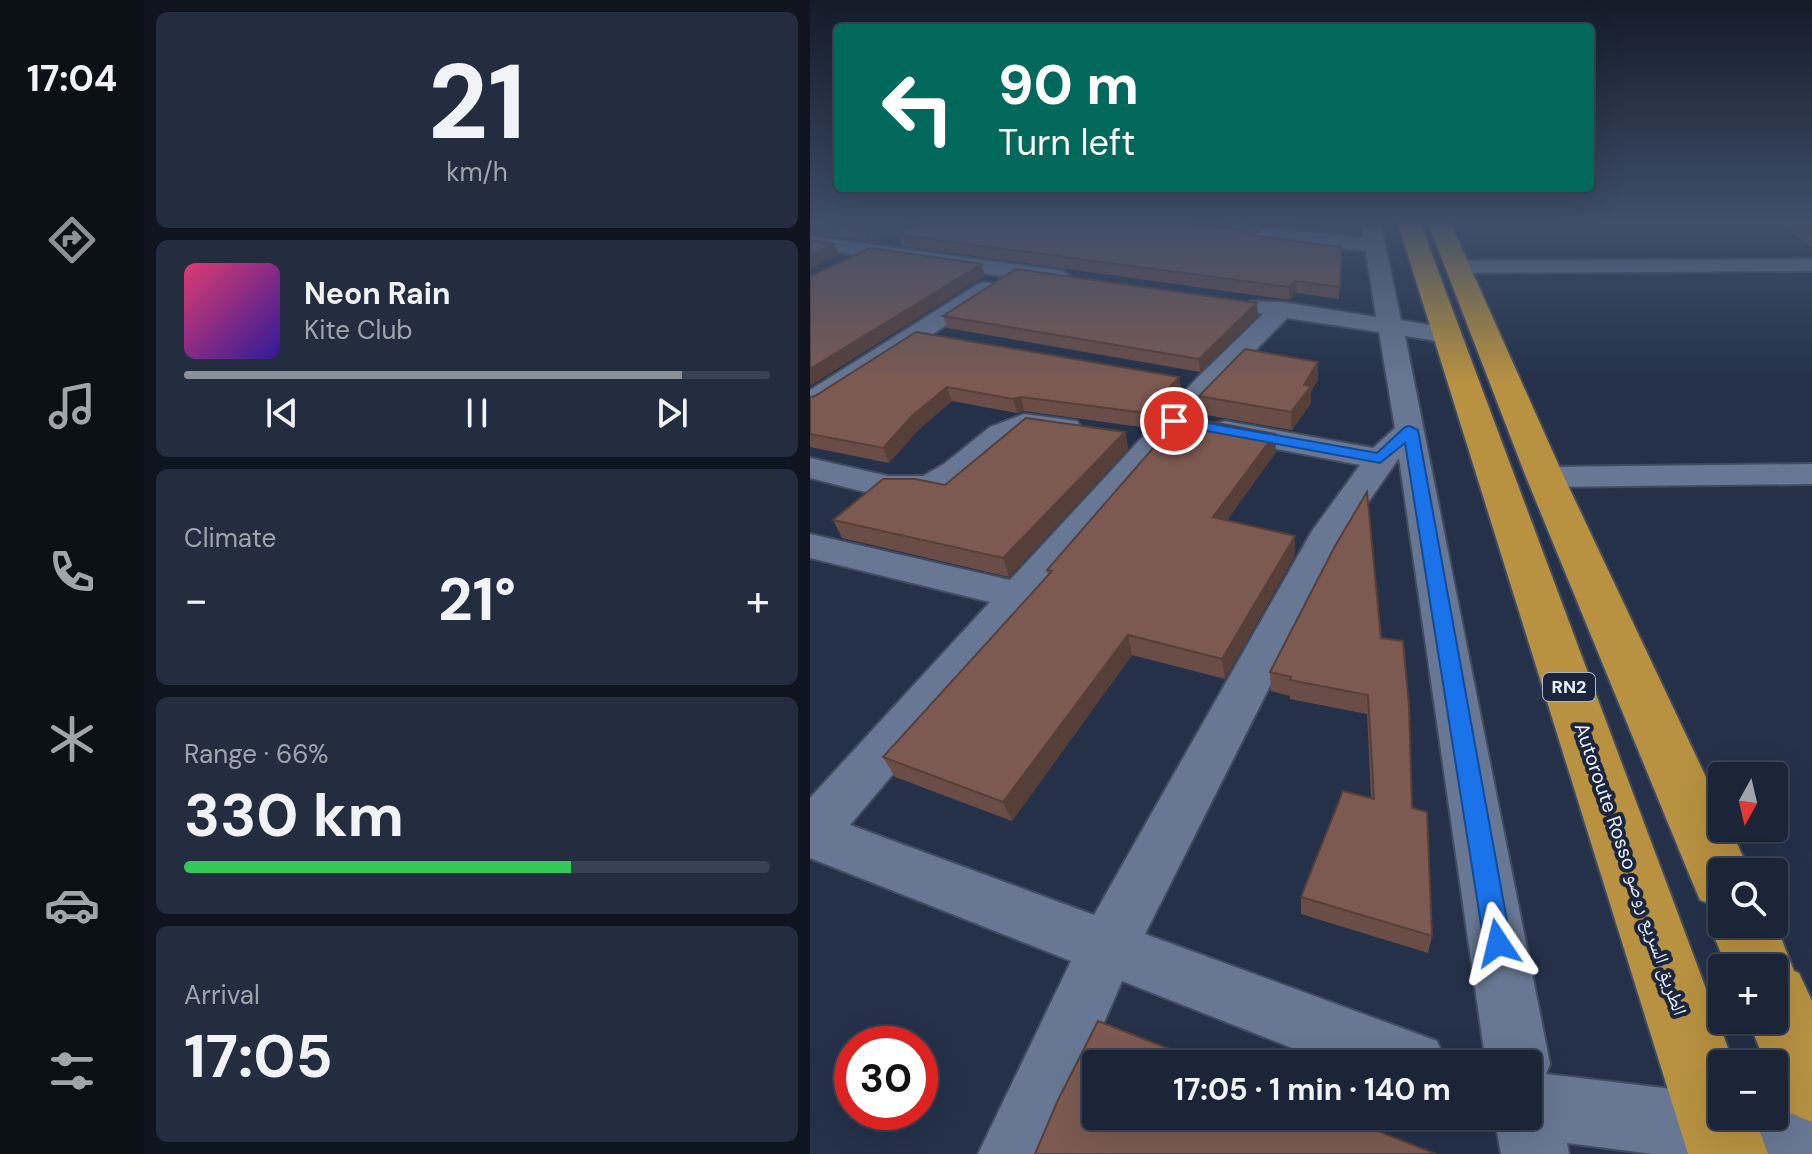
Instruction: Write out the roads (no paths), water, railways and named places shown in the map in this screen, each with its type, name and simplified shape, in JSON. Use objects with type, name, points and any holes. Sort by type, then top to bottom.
[{"type":"highway","name":"Autoroute Rosso الطريق السريع روصو","points":[[1412,274],[1449,335],[1724,1142]]},
{"type":"highway","points":[[1461,274],[1545,477],[1713,858]]},
{"type":"highway","points":[[1788,1030],[1812,1084]]},
{"type":"street","points":[[810,402],[1010,274]]},
{"type":"street","points":[[1034,274],[1077,280]]},
{"type":"street","points":[[1387,274],[1395,444],[1515,1050]]},
{"type":"street","points":[[1235,302],[1449,335]]},
{"type":"street","points":[[1282,309],[1191,382],[1139,433],[1020,596],[810,834],[1377,1050]]},
{"type":"street","points":[[916,334],[946,340]]},
{"type":"street","points":[[810,468],[890,485],[929,485],[953,473],[1011,427],[1024,423],[1139,433],[1395,444]]},
{"type":"street","points":[[1012,1154],[1108,947],[1330,531],[1395,444]]},
{"type":"street","points":[[1545,477],[1812,474]]},
{"type":"street","points":[[810,546],[1020,596]]},
{"type":"street","points":[[1542,1108],[1724,1142],[1812,1127]]},
{"type":"street","points":[[1530,1130],[1535,1154]]}]
